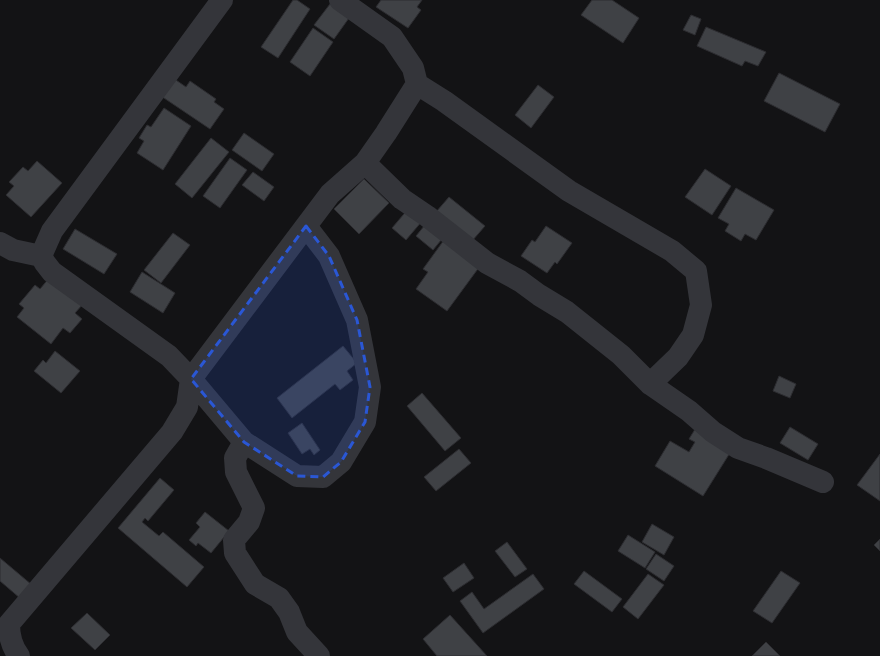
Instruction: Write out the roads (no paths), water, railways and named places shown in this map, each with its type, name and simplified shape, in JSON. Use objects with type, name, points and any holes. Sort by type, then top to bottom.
[{"type":"street","points":[[222,0],[52,231],[42,256],[52,272],[170,356],[244,442],[297,476],[323,477],[341,462],[365,422],[370,387],[357,320],[329,256],[306,226]]},
{"type":"street","points":[[340,0],[364,8],[392,37],[412,68],[417,84],[444,101],[569,192],[672,252],[696,271],[701,305],[693,335],[678,358],[650,384]]},
{"type":"street","points":[[19,656],[15,651],[9,636],[8,611],[172,432],[187,408],[191,379],[330,194],[365,163],[417,84]]},
{"type":"street","points":[[365,163],[402,199],[427,216],[487,262],[520,281],[539,295],[567,312],[621,355],[650,384],[689,411],[713,432],[738,448],[823,482]]},
{"type":"street","points":[[0,243],[13,250],[42,256]]},
{"type":"street","points":[[244,442],[235,458],[236,472],[254,508],[249,522],[234,540],[236,553],[255,584],[279,598],[289,612],[297,632],[319,656]]}]
